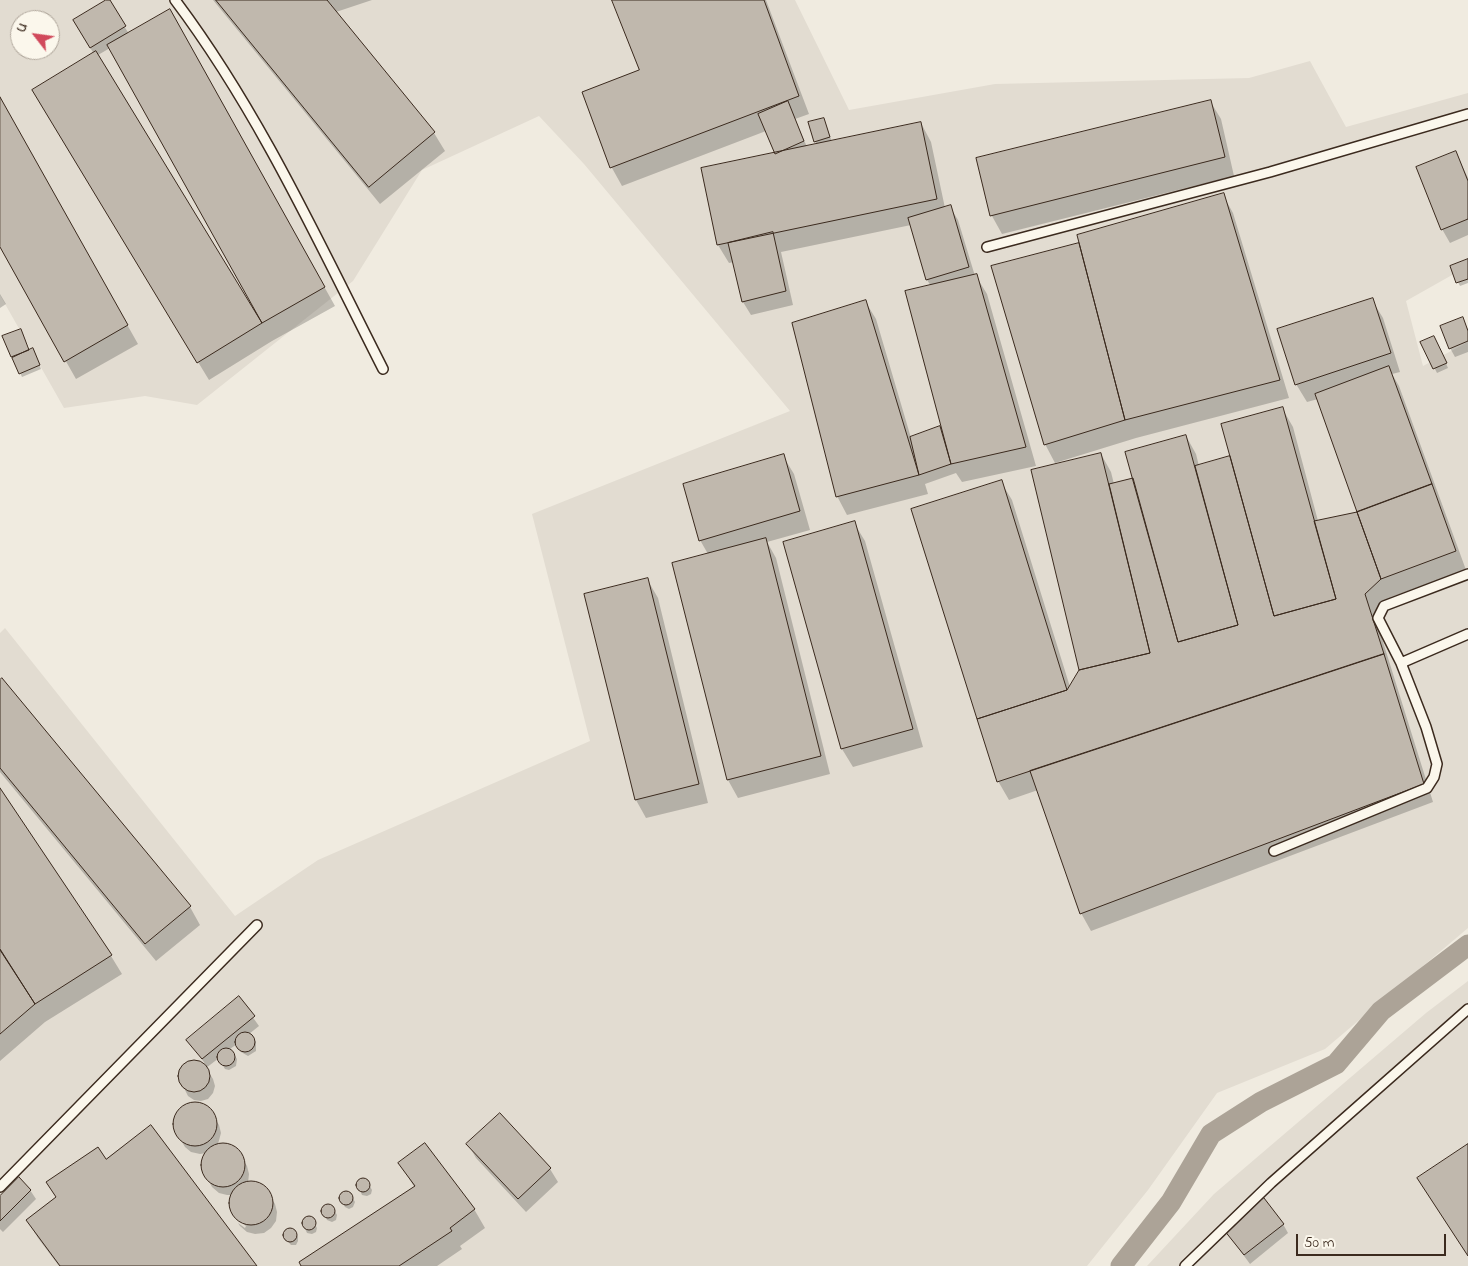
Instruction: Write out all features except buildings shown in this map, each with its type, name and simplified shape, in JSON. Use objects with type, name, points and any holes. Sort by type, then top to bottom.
[{"type":"lane","points":[[175,0],[203,38],[256,122],[383,369]]},
{"type":"lane","points":[[987,247],[1270,172],[1468,114]]},
{"type":"lane","points":[[1274,851],[1427,788],[1434,777],[1437,764],[1426,727],[1401,663],[1378,618],[1384,606],[1468,574]]},
{"type":"lane","points":[[1401,663],[1468,634]]},
{"type":"lane","points":[[0,1187],[257,925]]},
{"type":"lane","points":[[1185,1266],[1271,1183],[1468,1009]]},
{"type":"shaded area","points":[[0,0],[795,0],[849,110],[995,84],[1249,78],[1310,61],[1346,127],[1468,93],[1468,266],[1406,301],[1423,366],[1468,342],[1468,928],[1325,1049],[1217,1093],[1148,1190],[1087,1266],[0,1266],[0,633],[5,628],[235,916],[318,860],[590,741],[532,514],[790,411],[584,164],[539,116],[422,170],[353,281],[197,405],[145,396],[64,408],[0,295]]},
{"type":"shaded area","points":[[1468,981],[1468,1266],[1147,1266],[1214,1194],[1426,1013]]},
{"type":"waterway","points":[[1121,1266],[1171,1202],[1211,1134],[1261,1102],[1336,1064],[1381,1011],[1468,945]]}]
